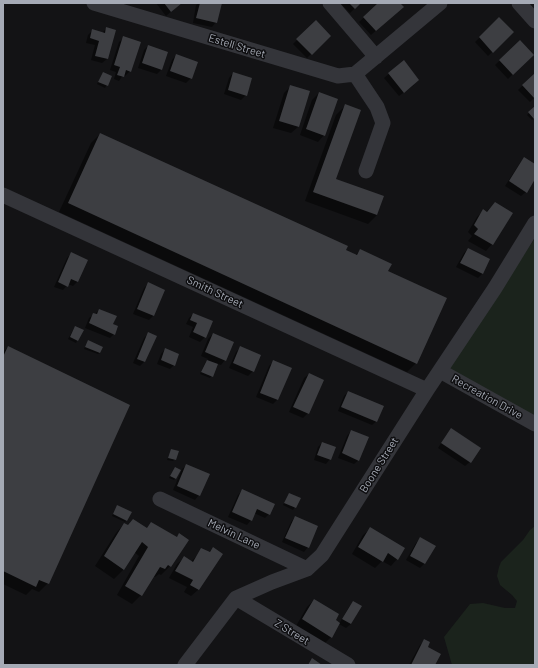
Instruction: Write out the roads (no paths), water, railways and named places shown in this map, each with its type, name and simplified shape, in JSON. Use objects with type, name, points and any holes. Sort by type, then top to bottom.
[{"type":"street","name":"Estell Street","points":[[94,3],[338,76],[355,74]]},
{"type":"street","points":[[132,3],[145,18]]},
{"type":"street","points":[[330,3],[376,57]]},
{"type":"street","points":[[366,171],[383,123],[377,107],[355,74],[440,3]]},
{"type":"street","points":[[519,3],[535,21]]},
{"type":"street","name":"Smith Street","points":[[3,195],[427,390]]},
{"type":"street","name":"Boone Street","points":[[185,665],[236,598],[307,569],[322,555],[427,390],[495,288],[535,223]]},
{"type":"street","name":"Recreation Drive","points":[[440,370],[535,424]]},
{"type":"street","name":"Melvin Lane","points":[[160,499],[307,569]]},
{"type":"street","name":"Z Street","points":[[236,598],[348,665]]}]
